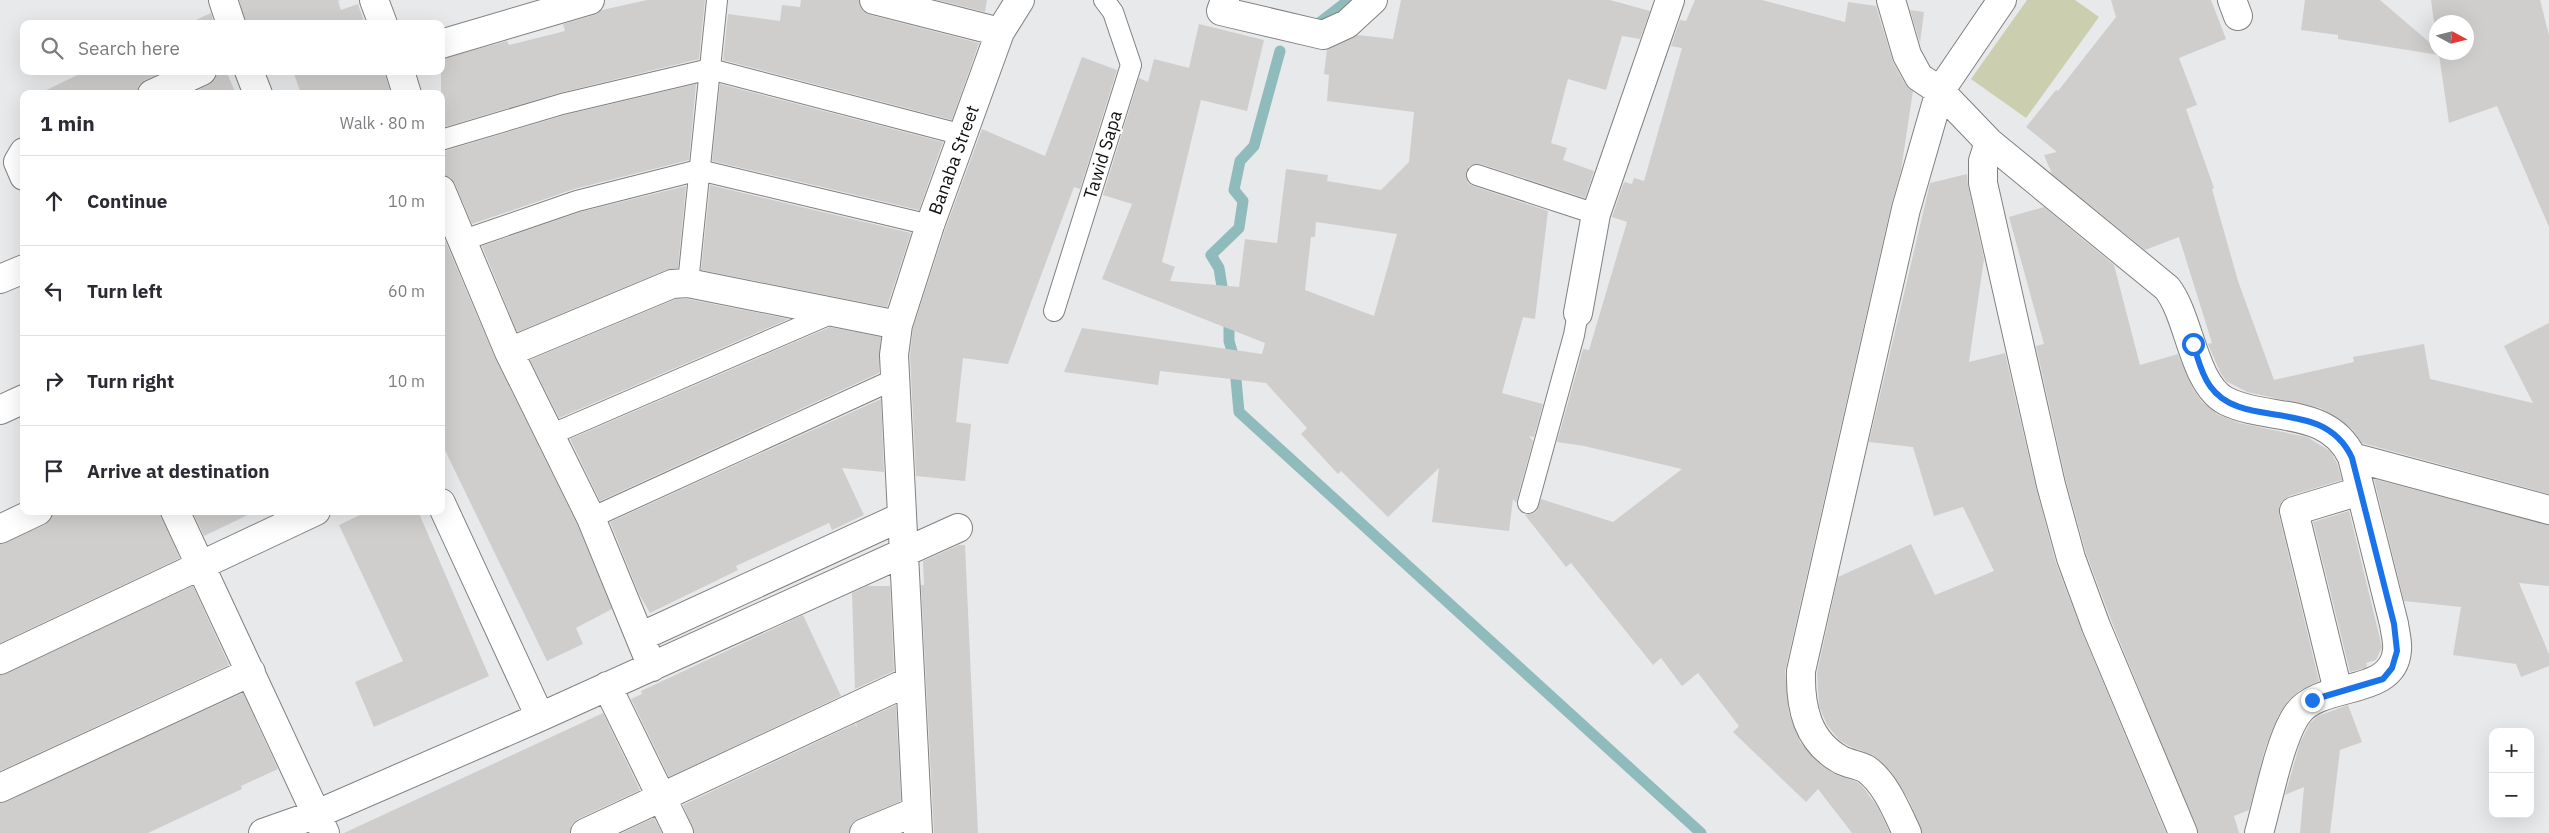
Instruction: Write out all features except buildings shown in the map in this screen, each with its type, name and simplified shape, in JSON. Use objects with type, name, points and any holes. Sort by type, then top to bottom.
[{"type":"street","points":[[223,0],[230,20]]},
{"type":"street","points":[[374,0],[381,20]]},
{"type":"street","points":[[445,43],[590,0]]},
{"type":"street","points":[[874,0],[1000,32]]},
{"type":"street","name":"Banaba Street","points":[[917,822],[894,355],[898,325],[930,225],[1000,32],[1020,0]]},
{"type":"street","points":[[1223,5],[1323,35],[1347,24],[1373,0]]},
{"type":"street","points":[[1578,313],[1596,214],[1670,0]]},
{"type":"street","points":[[1891,0],[1907,55],[1919,77],[1940,91],[1989,142],[2167,288],[2176,298],[2203,374],[2211,388],[2224,400],[2245,408],[2314,422],[2331,431],[2345,442],[2352,458],[2394,624],[2397,651],[2392,668],[2383,679],[2312,700],[2298,713],[2287,732],[2259,833]]},
{"type":"street","points":[[1907,833],[1887,794],[1872,776],[1865,769],[1840,759],[1825,749],[1814,736],[1805,718],[1800,695],[1801,671],[1906,209],[1940,91],[2002,0]]},
{"type":"street","points":[[161,90],[193,75]]},
{"type":"street","points":[[251,75],[256,90]]},
{"type":"street","points":[[401,75],[406,90]]},
{"type":"street","points":[[1989,142],[1983,160],[1983,183],[2065,536],[2096,626],[2183,833]]},
{"type":"street","points":[[445,200],[509,352],[591,518],[652,667]]},
{"type":"street","points":[[0,279],[20,271]]},
{"type":"street","points":[[509,352],[672,284],[688,283],[898,325]]},
{"type":"street","points":[[0,410],[20,401]]},
{"type":"street","points":[[2352,458],[2549,510]]},
{"type":"street","points":[[2338,691],[2294,511],[2360,492]]},
{"type":"street","points":[[445,512],[540,717]]},
{"type":"street","points":[[0,529],[30,515]]},
{"type":"street","points":[[177,515],[321,824]]},
{"type":"street","points":[[0,660],[308,515]]},
{"type":"street","points":[[640,637],[901,517]]},
{"type":"street","points":[[264,833],[321,824],[540,717],[958,528]]},
{"type":"street","points":[[0,788],[251,672]]},
{"type":"street","points":[[585,833],[910,681]]},
{"type":"street","points":[[607,686],[679,833]]},
{"type":"street","points":[[864,833],[917,822]]},
{"type":"lane","points":[[688,283],[717,0]]},
{"type":"lane","name":"Tawid Sapa","points":[[1054,311],[1130,65],[1113,12],[1104,0]]},
{"type":"lane","points":[[445,139],[562,104],[710,70],[963,135]]},
{"type":"lane","points":[[461,241],[577,201],[700,170],[930,225]]},
{"type":"lane","points":[[1477,175],[1596,214]]},
{"type":"lane","points":[[550,435],[835,312]]},
{"type":"lane","points":[[1528,503],[1574,335],[1578,313]]},
{"type":"lane","points":[[591,518],[895,379]]},
{"type":"green space","points":[[2027,0],[2075,0],[2099,17],[2026,118],[1971,79]]},
{"type":"waterway","points":[[1319,23],[1349,0]]},
{"type":"waterway","points":[[1224,299],[1219,268],[1211,255],[1239,228],[1243,201],[1234,190],[1240,161],[1254,146],[1280,51]]},
{"type":"waterway","points":[[1229,314],[1229,341],[1234,358],[1239,412],[1701,833]]},
{"type":"route","points":[[2193,344],[2203,374],[2211,388],[2224,400],[2245,408],[2314,422],[2331,431],[2345,442],[2352,458],[2394,624],[2397,651],[2392,668],[2383,679],[2312,700]]}]
